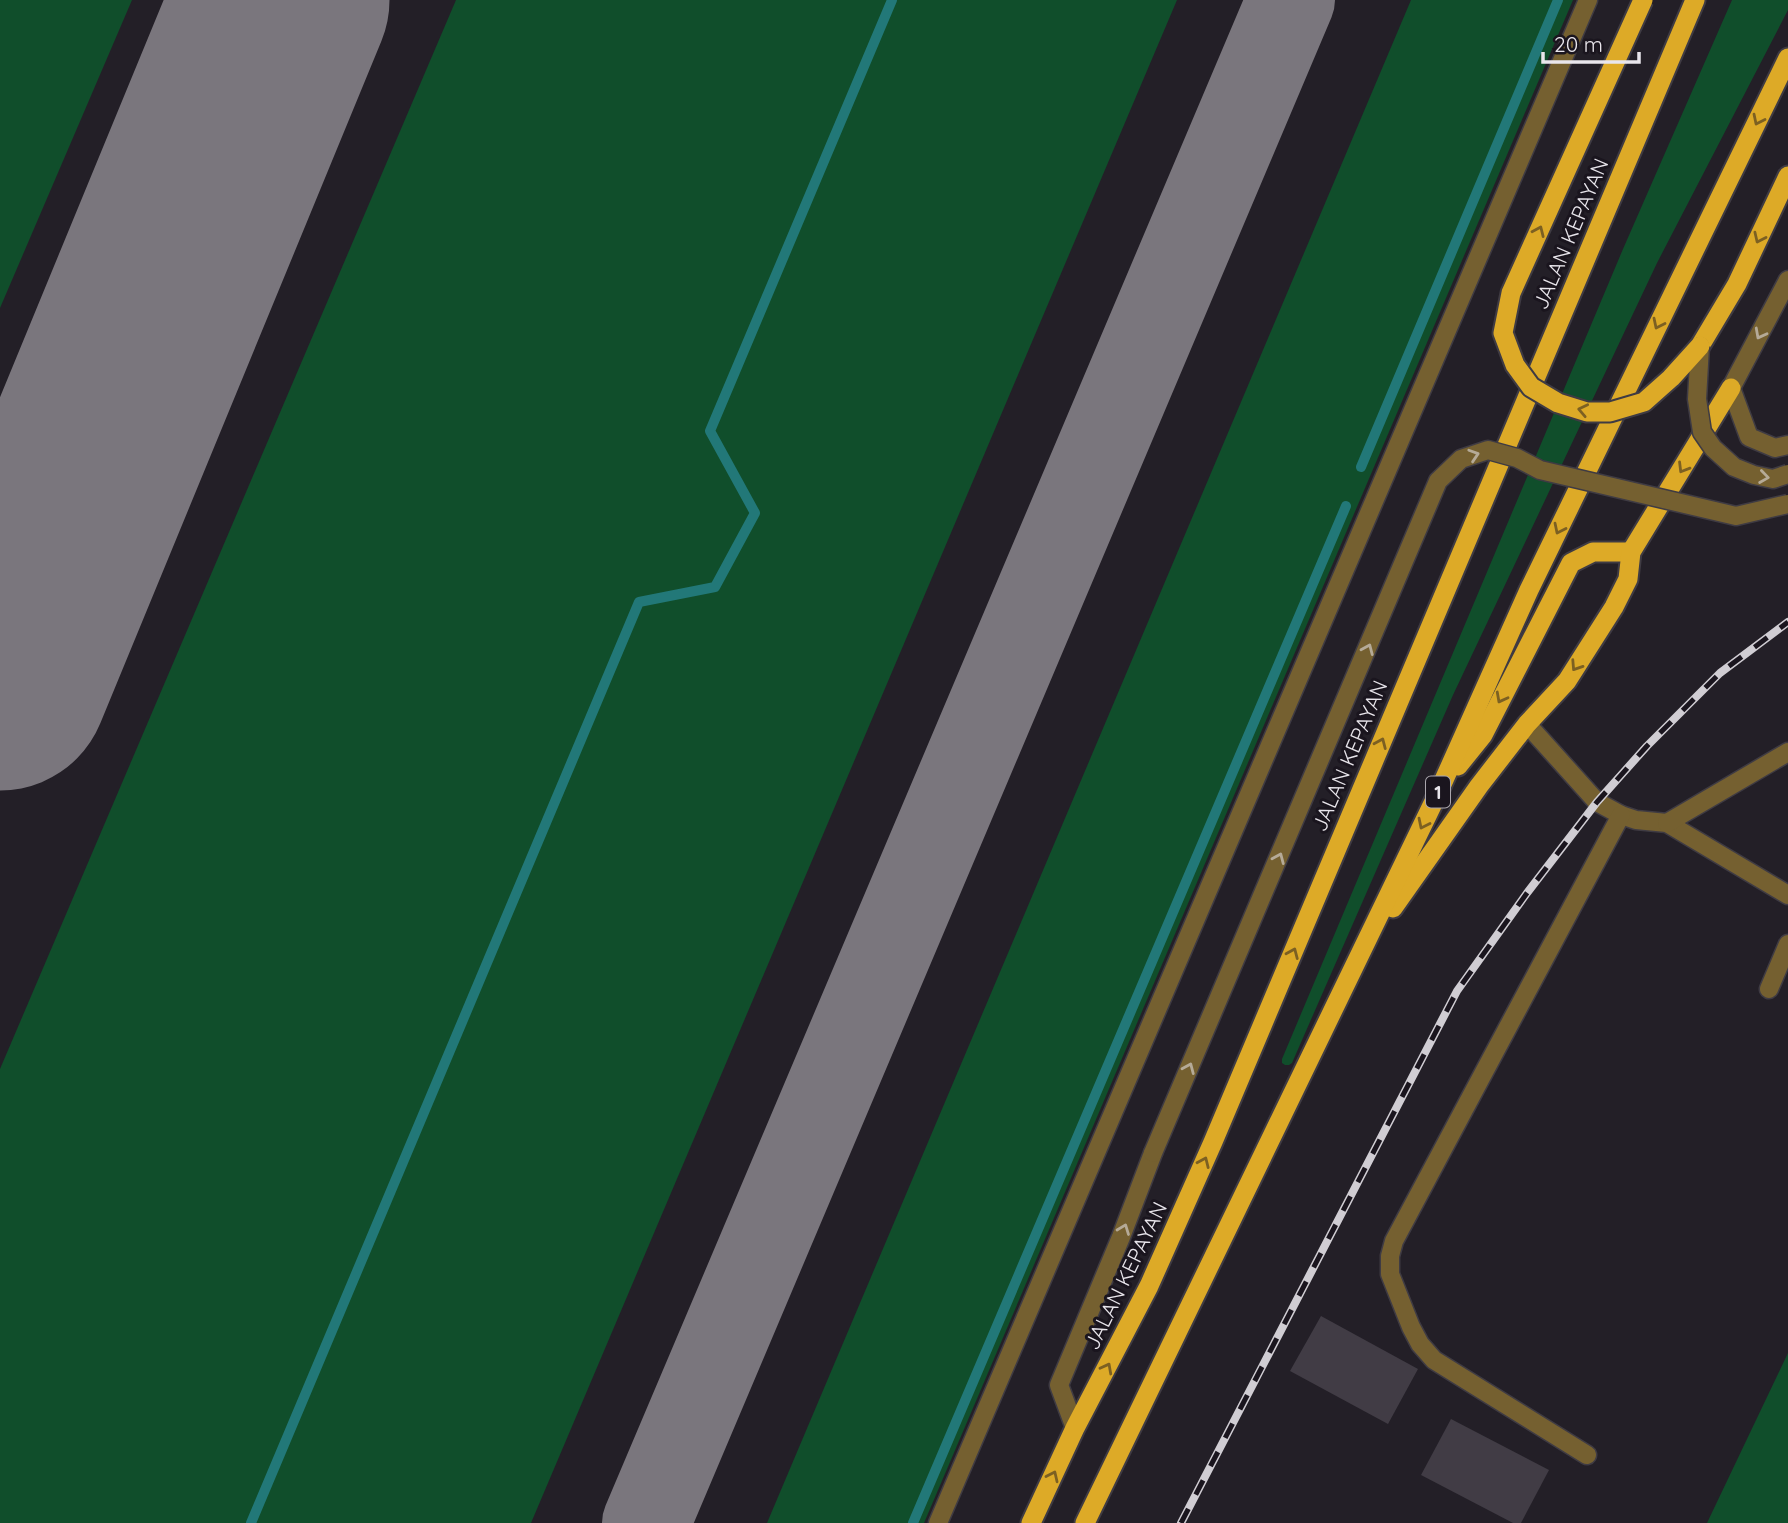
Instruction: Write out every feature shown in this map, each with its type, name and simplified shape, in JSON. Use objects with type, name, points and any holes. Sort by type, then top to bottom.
[{"type":"highway","points":[[1643,0],[1511,293],[1503,333],[1515,365],[1531,387],[1558,403],[1587,412],[1610,412],[1644,402],[1671,378],[1700,346],[1737,284],[1788,176]]},
{"type":"highway","name":"JALAN KEPAYAN","points":[[1031,1523],[1075,1428],[1149,1286],[1213,1142],[1695,0]]},
{"type":"highway","name":"1","points":[[1085,1523],[1439,791],[1529,590],[1788,58]]},
{"type":"highway","points":[[1357,961],[1443,836],[1527,724],[1567,681],[1614,607],[1628,579],[1631,552],[1731,388]]},
{"type":"highway","points":[[1439,791],[1483,735],[1571,563],[1593,552],[1631,552]]},
{"type":"street","points":[[938,1523],[1588,0]]},
{"type":"street","points":[[1788,279],[1731,388],[1749,437],[1775,448],[1788,445]]},
{"type":"street","points":[[1700,346],[1696,398],[1702,432],[1713,448],[1734,467],[1773,479],[1788,474]]},
{"type":"street","points":[[1075,1428],[1059,1385],[1153,1153],[1438,481],[1461,459],[1488,450],[1517,458],[1540,470],[1736,516],[1788,504]]},
{"type":"street","points":[[1527,724],[1597,802],[1621,815],[1667,823],[1788,895]]},
{"type":"street","points":[[1667,823],[1788,752]]},
{"type":"street","points":[[1587,1455],[1434,1360],[1420,1344],[1411,1326],[1390,1274],[1390,1255],[1394,1241],[1621,815]]},
{"type":"street","points":[[1769,989],[1788,944]]},
{"type":"green space","points":[[0,0],[132,0],[0,308]]},
{"type":"green space","points":[[456,0],[1177,0],[531,1523],[0,1523],[0,1069]]},
{"type":"green space","points":[[1411,0],[1573,0],[924,1523],[767,1523]]},
{"type":"green space","points":[[1732,0],[1788,0],[1788,10],[1657,263],[1453,695],[1292,1063],[1285,1065],[1282,1059],[1623,249]]},
{"type":"green space","points":[[1788,1353],[1788,1523],[1707,1523]]},
{"type":"building","points":[[1321,1316],[1418,1369],[1388,1424],[1290,1371]]},
{"type":"building","points":[[1451,1419],[1549,1470],[1521,1523],[1513,1523],[1421,1475]]},
{"type":"waterway","points":[[251,1523],[639,602],[715,587],[755,513],[710,431],[892,0]]},
{"type":"waterway","points":[[1361,467],[1558,0]]},
{"type":"waterway","points":[[913,1523],[1346,506]]},
{"type":"taxiway","points":[[646,1523],[1291,0]]},
{"type":"runway","points":[[0,682],[281,0]]},
{"type":"railway","points":[[1181,1523],[1457,991],[1597,802],[1647,746],[1720,673],[1788,622]]}]
